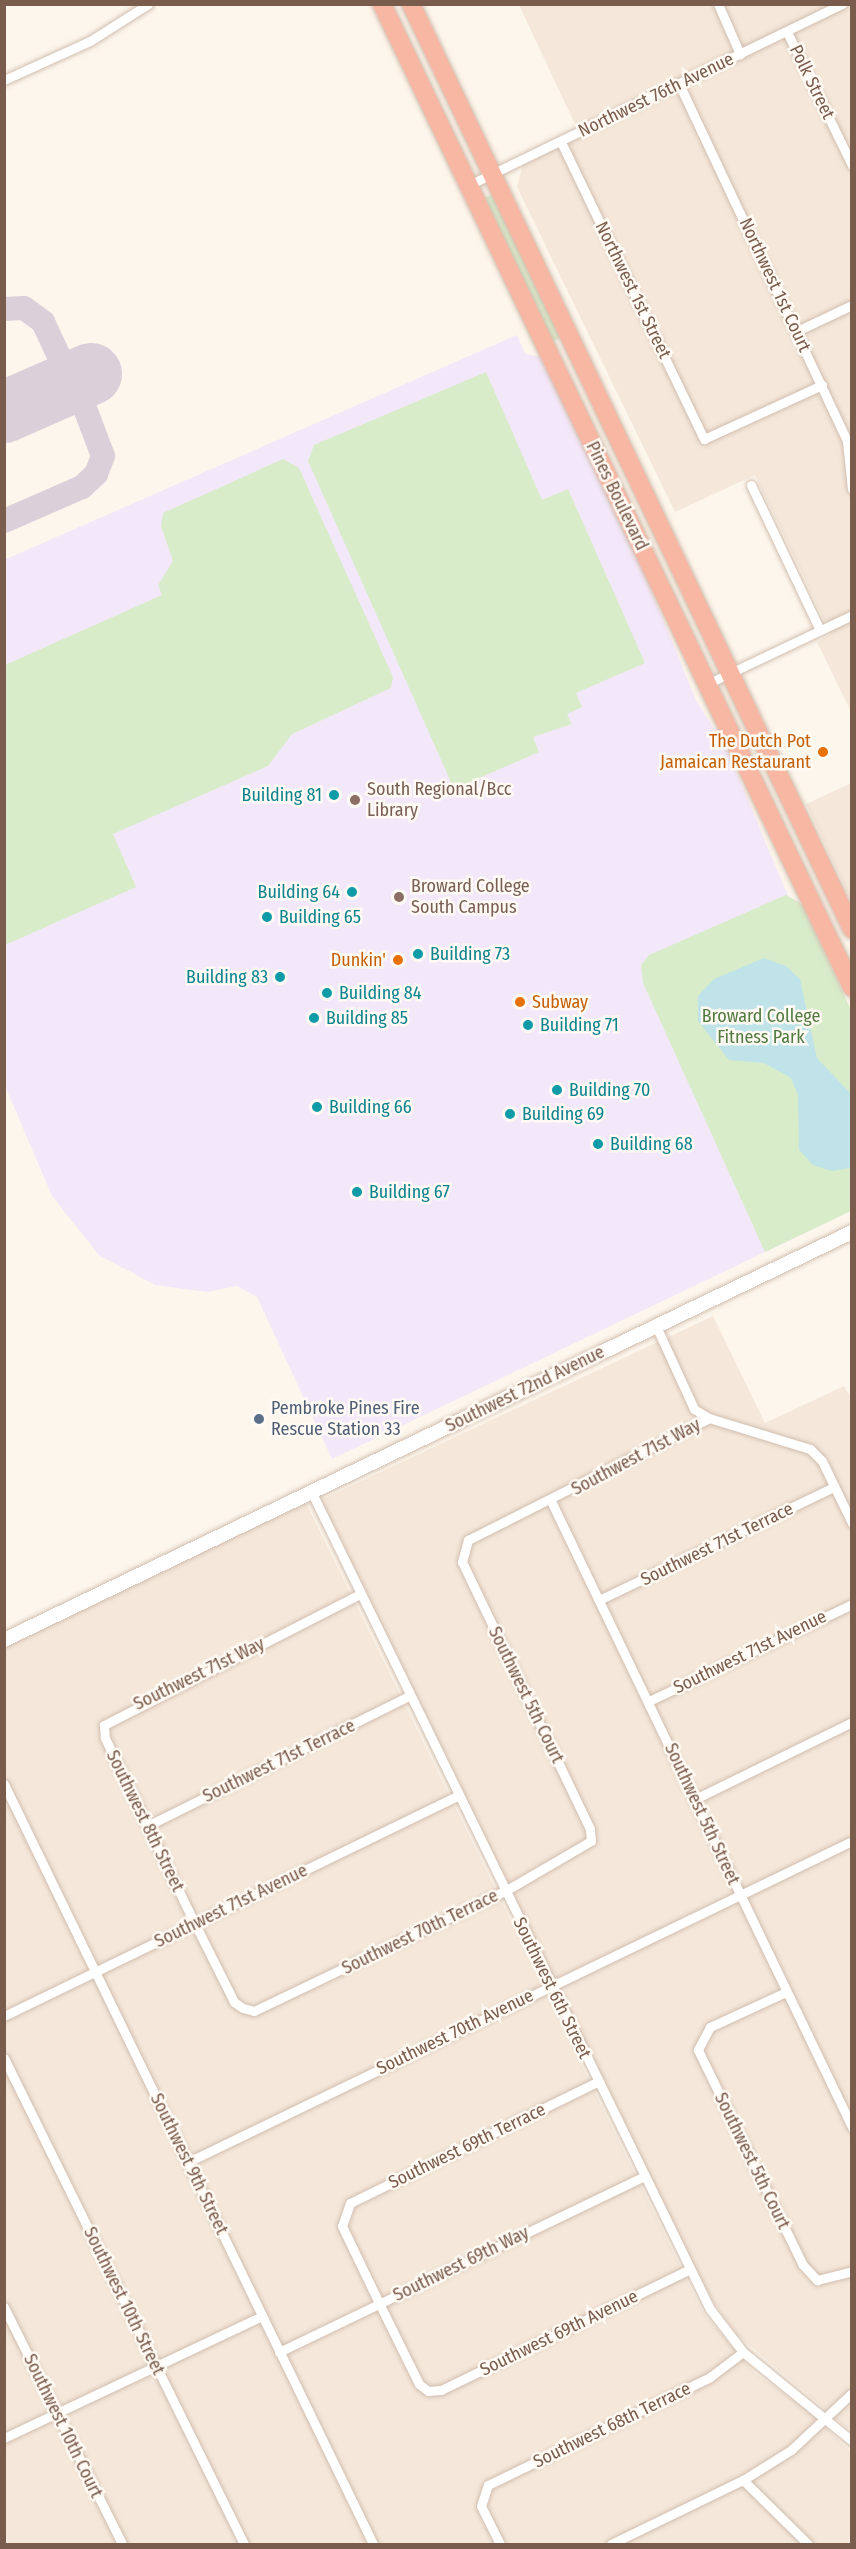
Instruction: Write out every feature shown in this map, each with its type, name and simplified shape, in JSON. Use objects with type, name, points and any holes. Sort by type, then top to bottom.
[{"type":"highway","name":"Pines Boulevard","points":[[382,4],[852,987]]},
{"type":"highway","name":"Pines Boulevard","points":[[411,4],[852,929]]},
{"type":"highway","points":[[800,881],[831,887]]},
{"type":"street","points":[[4,80],[90,41],[148,4]]},
{"type":"street","points":[[718,4],[740,54]]},
{"type":"street","name":"Northwest 76th Avenue","points":[[469,184],[680,86],[835,6]]},
{"type":"street","name":"Polk Street","points":[[787,32],[852,165]]},
{"type":"street","name":"Northwest 1st Court","points":[[680,86],[847,441],[852,489]]},
{"type":"street","name":"Northwest 1st Street","points":[[561,142],[704,439],[822,385]]},
{"type":"street","points":[[797,331],[852,305]]},
{"type":"street","points":[[751,485],[820,630]]},
{"type":"street","points":[[707,684],[852,615]]},
{"type":"street","name":"Southwest 72nd Avenue","points":[[4,1640],[852,1232]]},
{"type":"street","points":[[657,1326],[694,1409],[709,1418]]},
{"type":"street","name":"Southwest 71st Way","points":[[462,1549],[468,1540],[551,1501],[709,1418],[810,1449],[834,1487],[852,1523]]},
{"type":"street","name":"Southwest 71st Terrace","points":[[599,1600],[834,1487]]},
{"type":"street","name":"Southwest 6th Street","points":[[311,1491],[688,2270],[743,2352],[852,2441]]},
{"type":"street","name":"Southwest 5th Street","points":[[551,1501],[852,2127]]},
{"type":"street","name":"Southwest 5th Court","points":[[462,1549],[462,1562],[590,1829],[591,1841]]},
{"type":"street","name":"Southwest 71st Way","points":[[104,1725],[360,1594]]},
{"type":"street","name":"Southwest 71st Avenue","points":[[649,1701],[852,1604]]},
{"type":"street","name":"Southwest 71st Terrace","points":[[149,1825],[409,1696]]},
{"type":"street","points":[[695,1799],[852,1722]]},
{"type":"street","name":"Southwest 8th Street","points":[[104,1725],[105,1738],[195,1924],[234,2002],[243,2008]]},
{"type":"street","name":"Southwest 9th Street","points":[[4,1784],[373,2544]]},
{"type":"street","name":"Southwest 71st Avenue","points":[[4,2016],[457,1796]]},
{"type":"street","name":"Southwest 70th Avenue","points":[[188,2162],[852,1840]]},
{"type":"street","name":"Southwest 70th Terrace","points":[[243,2008],[254,2011],[505,1891],[591,1841]]},
{"type":"street","name":"Southwest 5th Court","points":[[786,1992],[710,2027],[701,2037],[698,2050],[803,2265],[817,2280],[852,2271]]},
{"type":"street","name":"Southwest 10th Street","points":[[4,2058],[244,2544]]},
{"type":"street","name":"Southwest 69th Terrace","points":[[379,2303],[342,2215],[350,2203],[597,2082]]},
{"type":"street","name":"Southwest 69th Way","points":[[279,2352],[643,2177]]},
{"type":"street","name":"Southwest 69th Avenue","points":[[379,2303],[419,2384],[428,2391],[441,2390],[688,2270]]},
{"type":"street","name":"Southwest 10th Court","points":[[4,2307],[122,2544]]},
{"type":"street","points":[[4,2438],[262,2316]]},
{"type":"street","name":"Southwest 68th Terrace","points":[[500,2544],[480,2494],[488,2485],[710,2377],[743,2352]]},
{"type":"street","points":[[611,2544],[743,2480],[791,2451],[822,2416],[852,2393]]},
{"type":"street","points":[[743,2480],[808,2544]]},
{"type":"shaded area","points":[[519,5],[851,5],[851,712],[817,642],[831,634],[755,475],[675,512],[517,187],[523,165],[581,137]]},
{"type":"shaded area","name":"Broward College South Campus","points":[[517,335],[525,354],[541,357],[644,573],[696,700],[727,750],[788,896],[803,907],[851,1011],[851,1211],[332,1459],[257,1297],[237,1286],[207,1292],[155,1285],[99,1255],[52,1196],[5,1086],[4,560]]},
{"type":"shaded area","points":[[851,783],[851,900],[806,804]]},
{"type":"shaded area","points":[[713,1316],[765,1423],[844,1386],[852,1399],[851,2431],[735,2333],[701,2283],[321,1500]]},
{"type":"shaded area","points":[[306,1503],[703,2313],[756,2374],[806,2409],[851,2452],[851,2544],[5,2544],[5,1645]]},
{"type":"green space","points":[[495,193],[562,337],[551,342],[484,198]]},
{"type":"green space","points":[[486,372],[542,500],[568,489],[645,663],[576,693],[582,707],[567,714],[572,724],[533,737],[539,752],[454,789],[308,461],[314,445]]},
{"type":"green space","points":[[283,459],[299,468],[393,677],[391,688],[292,734],[268,766],[113,834],[136,887],[5,945],[5,665],[162,595],[158,585],[173,561],[161,526],[163,513]]},
{"type":"green space","name":"Broward College Fitness Park","points":[[786,895],[802,904],[851,1010],[851,1211],[765,1252],[643,983],[641,965],[649,955]]},
{"type":"water","points":[[764,958],[786,966],[800,979],[817,1058],[851,1094],[851,1168],[832,1171],[813,1165],[799,1150],[798,1095],[791,1078],[764,1063],[729,1060],[698,1021],[698,996],[714,979]]},
{"type":"taxiway","points":[[4,309],[24,308],[43,322],[60,358],[64,386],[84,406],[103,456],[96,474],[82,487],[4,521]]},
{"type":"runway","points":[[4,412],[91,374]]},
{"type":"place","name":"The Dutch Pot Jamaican Restaurant","points":[[823,752]]},
{"type":"place","name":"Building 81","points":[[334,795]]},
{"type":"place","name":"South Regional/Bcc Library","points":[[355,800]]},
{"type":"place","name":"Building 64","points":[[352,892]]},
{"type":"place","name":"Broward College South Campus","points":[[399,897]]},
{"type":"place","name":"Building 65","points":[[267,917]]},
{"type":"place","name":"Building 73","points":[[418,954]]},
{"type":"place","name":"Dunkin'","points":[[398,960]]},
{"type":"place","name":"Building 83","points":[[280,977]]},
{"type":"place","name":"Building 84","points":[[327,993]]},
{"type":"place","name":"Subway","points":[[520,1002]]},
{"type":"place","name":"Building 85","points":[[314,1018]]},
{"type":"place","name":"Building 71","points":[[528,1025]]},
{"type":"place","name":"Building 70","points":[[557,1090]]},
{"type":"place","name":"Building 66","points":[[317,1107]]},
{"type":"place","name":"Building 69","points":[[510,1114]]},
{"type":"place","name":"Building 68","points":[[598,1144]]},
{"type":"place","name":"Building 67","points":[[357,1192]]},
{"type":"place","name":"Pembroke Pines Fire Rescue Station 33","points":[[259,1419]]}]
